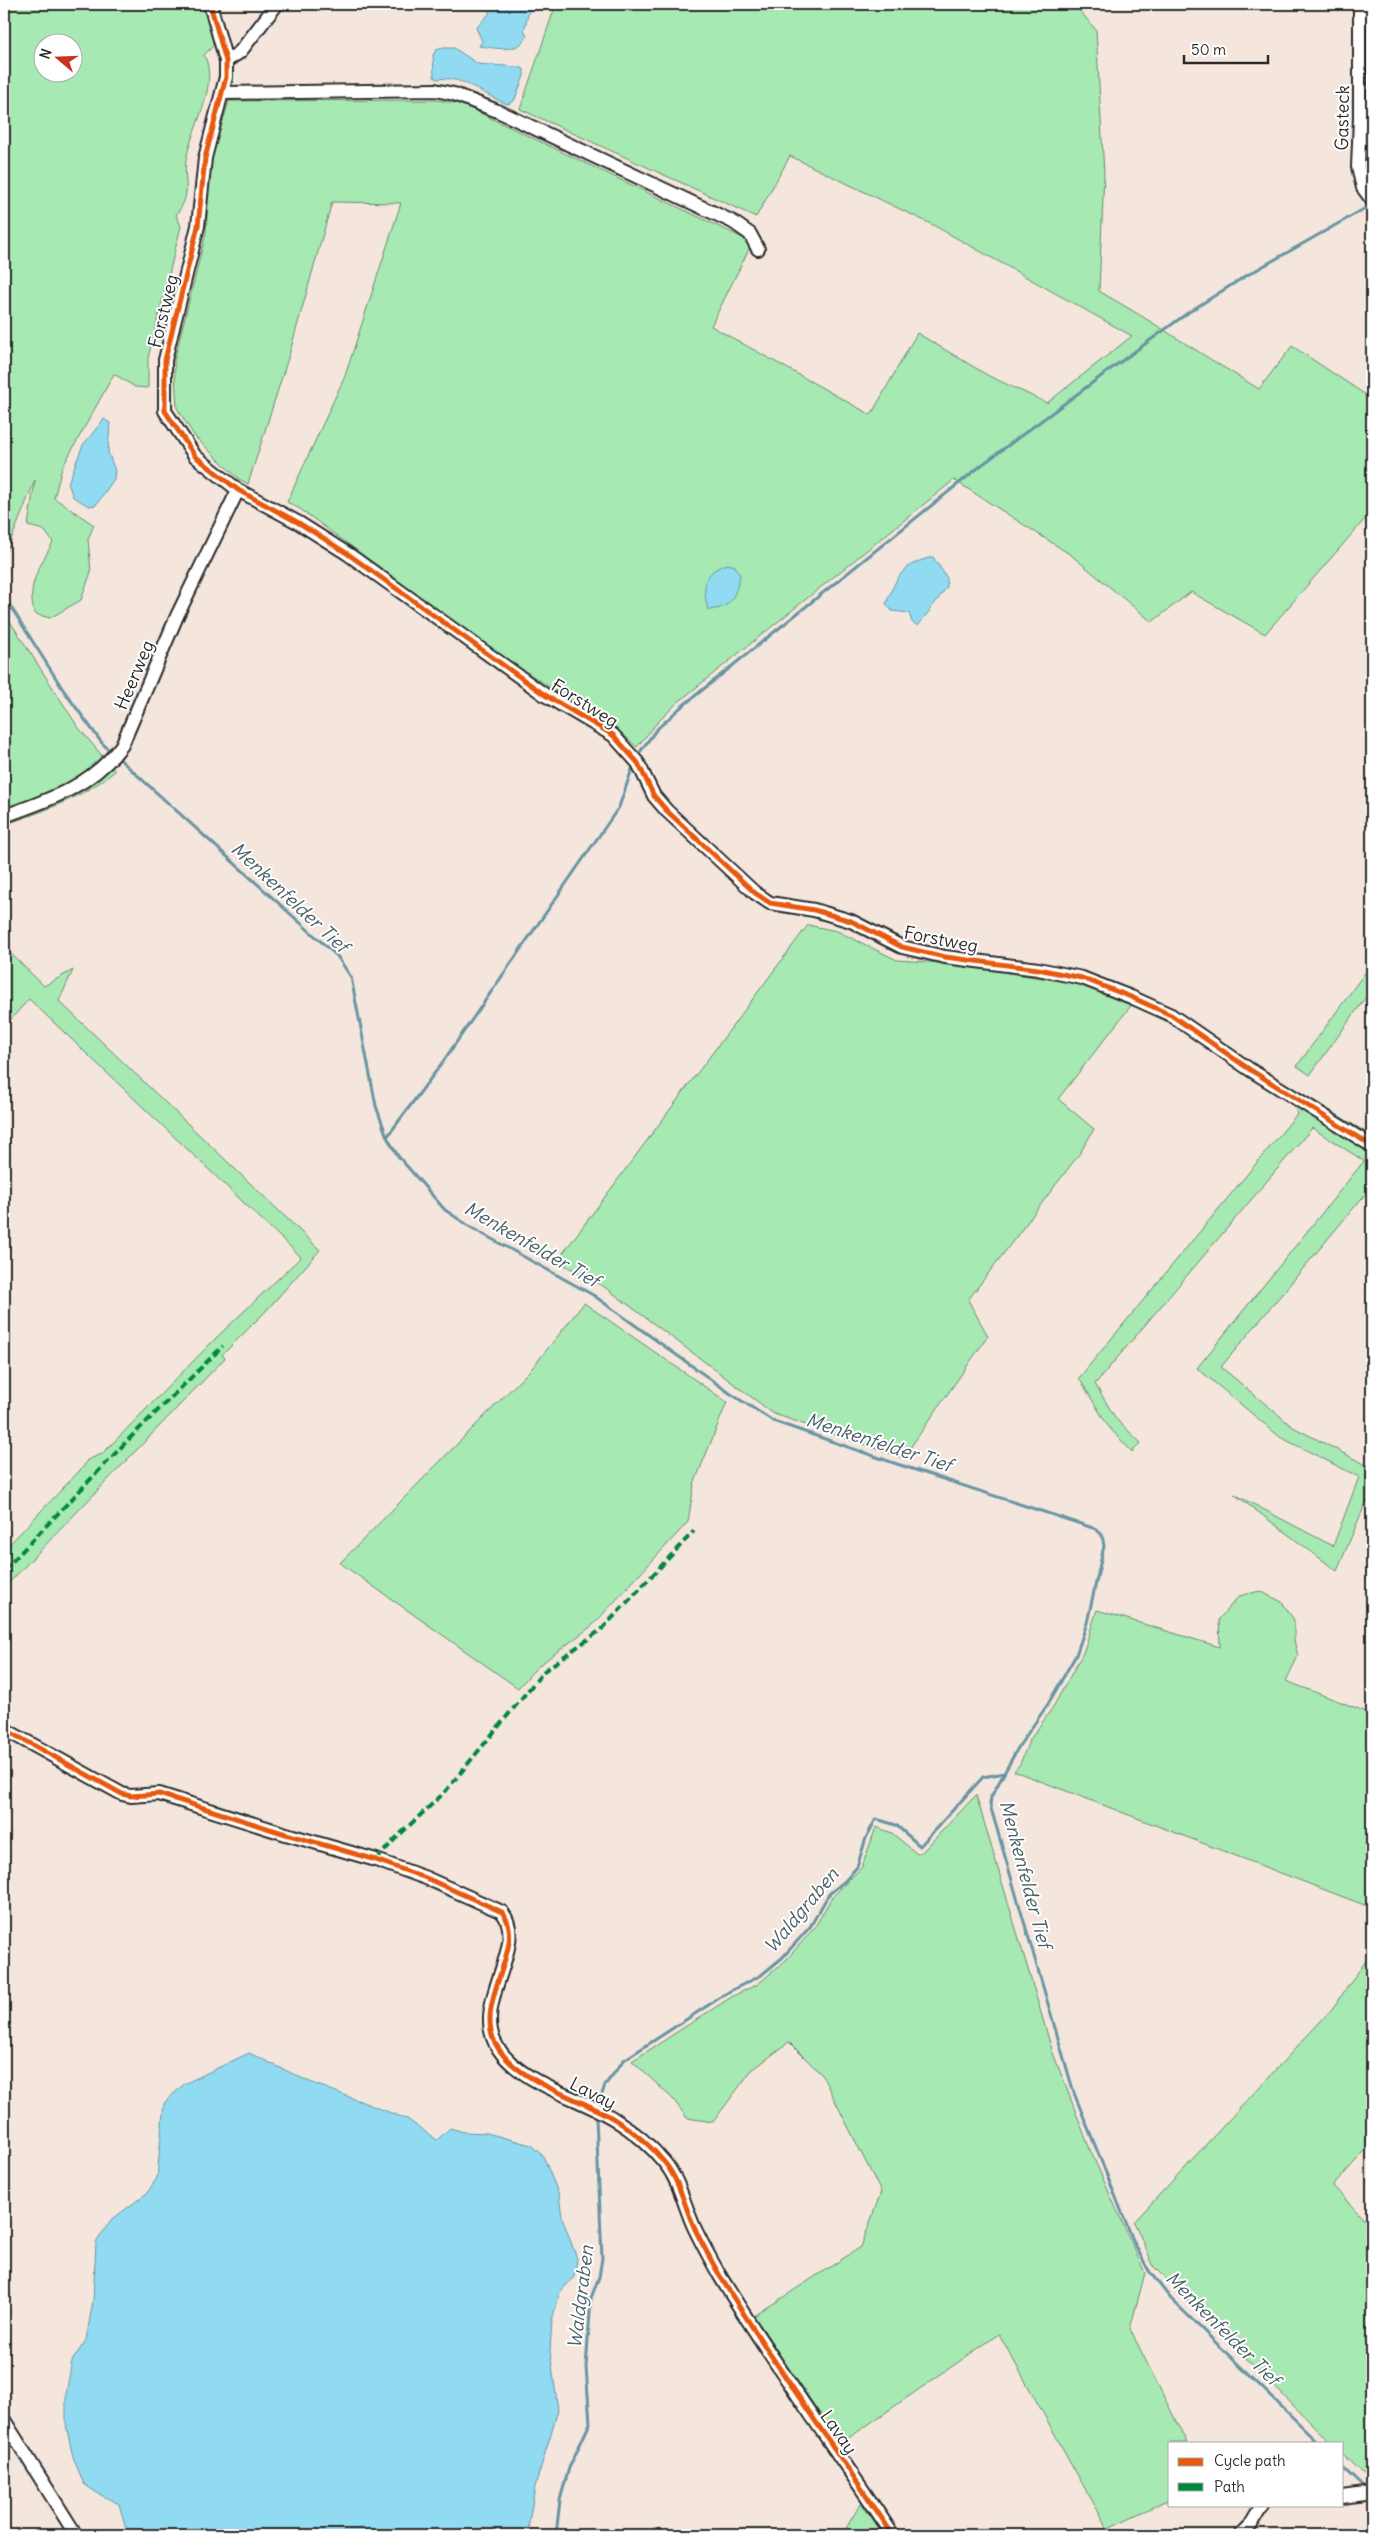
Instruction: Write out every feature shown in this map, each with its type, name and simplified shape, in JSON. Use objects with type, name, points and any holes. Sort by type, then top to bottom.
[{"type":"street","name":"Forstweg","points":[[210,4],[226,61],[223,93],[205,158],[198,226],[171,336],[164,383],[166,411],[196,456],[238,490],[299,523],[348,554],[537,689],[613,735],[638,763],[654,796],[666,811],[755,893],[770,903],[814,910],[851,921],[882,939],[902,947],[945,957],[1038,969],[1082,978],[1131,997],[1170,1015],[1249,1069],[1372,1146]]},
{"type":"street","points":[[226,61],[240,52],[276,4]]},
{"type":"street","name":"Gasteck","points":[[1358,4],[1360,10],[1360,118],[1358,167],[1364,188],[1372,200]]},
{"type":"street","points":[[223,93],[435,90],[454,94],[500,112],[733,222],[750,234],[758,249]]},
{"type":"street","name":"Heerweg","points":[[4,816],[85,781],[110,762],[122,745],[177,616],[238,490]]},
{"type":"street","name":"Lavay","points":[[4,1729],[122,1794],[131,1796],[159,1794],[376,1860],[480,1900],[502,1912],[508,1919],[510,1938],[494,1989],[489,2021],[497,2047],[516,2068],[614,2119],[640,2138],[665,2163],[682,2192],[694,2226],[710,2259],[746,2319],[893,2535]]},
{"type":"street","points":[[4,2420],[76,2535]]},
{"type":"street","points":[[1344,2497],[1372,2493]]},
{"type":"street","points":[[1240,2535],[1251,2526],[1262,2506]]},
{"type":"green space","points":[[4,4],[205,4],[215,44],[204,55],[208,67],[207,93],[186,160],[186,194],[176,215],[181,226],[148,358],[148,388],[135,387],[114,374],[62,468],[54,498],[94,525],[88,539],[91,572],[81,600],[50,618],[35,614],[32,604],[35,577],[53,542],[44,530],[28,526],[35,480],[4,558]]},
{"type":"green space","points":[[556,4],[1068,4],[1080,11],[1096,30],[1104,174],[1099,291],[1259,389],[1292,346],[1372,399],[1372,511],[1265,634],[1191,592],[1152,622],[1071,555],[954,480],[677,703],[637,747],[609,722],[552,689],[485,644],[300,509],[287,502],[345,376],[401,203],[332,202],[289,355],[248,484],[239,479],[195,437],[177,408],[174,361],[206,233],[210,163],[229,101],[436,100],[461,104],[743,238],[752,243],[711,326],[871,415],[917,333],[989,376],[1047,403],[1132,336],[933,225],[790,156],[756,217],[520,109]]},
{"type":"green space","points":[[1366,9],[1372,10],[1372,105],[1363,105]]},
{"type":"green space","points":[[4,612],[78,727],[115,771],[76,796],[48,809],[4,825]]},
{"type":"green space","points":[[808,925],[837,931],[897,960],[944,963],[1080,984],[1133,1003],[1058,1099],[1094,1129],[1080,1153],[968,1300],[988,1336],[903,1458],[774,1414],[606,1288],[557,1261]]},
{"type":"green space","points":[[4,947],[44,986],[73,970],[59,1001],[320,1250],[265,1312],[222,1355],[225,1358],[4,1588],[4,1550],[84,1466],[87,1460],[102,1454],[217,1337],[301,1257],[29,999],[4,1027]]},
{"type":"green space","points":[[1372,963],[1372,989],[1310,1075],[1297,1066]]},
{"type":"green space","points":[[1285,1083],[1372,1136],[1372,1186],[1221,1367],[1293,1427],[1372,1468],[1372,1504],[1366,1502],[1337,1571],[1234,1494],[1333,1546],[1359,1477],[1280,1437],[1197,1368],[1364,1161],[1312,1128],[1095,1384],[1116,1419],[1141,1443],[1132,1452],[1108,1426],[1079,1378],[1297,1114]]},
{"type":"green space","points":[[584,1303],[727,1402],[694,1484],[688,1522],[593,1625],[537,1667],[518,1688],[340,1563],[533,1367]]},
{"type":"green space","points":[[1260,1591],[1282,1602],[1294,1620],[1294,1640],[1298,1656],[1286,1681],[1372,1714],[1372,1908],[1014,1771],[1020,1764],[1029,1741],[1053,1707],[1083,1653],[1097,1610],[1220,1647],[1219,1619],[1239,1596]]},
{"type":"green space","points":[[976,1795],[1053,2053],[1091,2152],[1145,2273],[1130,2329],[1186,2442],[1168,2442],[1168,2500],[1108,2528],[1112,2535],[1095,2535],[1107,2528],[999,2334],[840,2444],[754,2316],[861,2247],[881,2192],[822,2075],[789,2042],[751,2071],[713,2122],[687,2118],[673,2099],[632,2061],[733,1996],[758,1984],[786,1960],[815,1927],[832,1897],[862,1867],[876,1827],[892,1833],[917,1854],[923,1851]]},
{"type":"green space","points":[[1372,1952],[1372,2143],[1333,2186],[1372,2228],[1372,2474],[1366,2477],[1344,2456],[1344,2442],[1330,2442],[1154,2267],[1134,2222],[1332,2009]]},
{"type":"green space","points":[[861,2503],[884,2535],[842,2535]]},
{"type":"water","points":[[490,4],[529,4],[530,8],[524,30],[527,36],[523,42],[513,48],[506,49],[479,46],[482,41],[476,28],[489,14]]},
{"type":"water","points":[[454,48],[478,64],[524,69],[524,76],[514,101],[508,104],[465,83],[434,77],[433,55],[436,50]]},
{"type":"water","points":[[104,419],[110,423],[108,452],[115,471],[114,479],[96,505],[89,506],[73,497],[68,483],[83,445]]},
{"type":"water","points":[[933,557],[947,578],[947,587],[918,626],[912,622],[909,613],[892,611],[886,604],[898,579],[907,568],[914,563]]},
{"type":"water","points":[[728,564],[735,566],[740,576],[734,596],[722,607],[708,610],[705,594],[706,581],[713,571]]},
{"type":"water","points":[[249,2053],[310,2082],[407,2119],[437,2140],[450,2128],[464,2132],[487,2133],[531,2145],[543,2156],[559,2195],[562,2217],[577,2259],[574,2277],[560,2292],[552,2320],[550,2351],[558,2410],[535,2487],[527,2535],[128,2535],[119,2504],[84,2484],[73,2457],[66,2425],[66,2394],[72,2361],[86,2340],[93,2301],[96,2243],[110,2221],[147,2193],[157,2178],[164,2103],[184,2084]]},
{"type":"waterway","points":[[640,752],[656,730],[680,708],[983,464],[1189,312],[1244,277],[1371,205]]},
{"type":"waterway","name":"Menkenfelder Tief","points":[[4,596],[64,691],[102,743],[111,752]]},
{"type":"waterway","name":"Menkenfelder Tief","points":[[116,756],[337,956],[351,977],[376,1106],[387,1137],[398,1156],[445,1210],[472,1228],[593,1295],[731,1394],[773,1421],[1096,1529],[1102,1535],[1104,1546],[1087,1623],[1076,1655],[1048,1704],[1019,1746],[991,1797],[990,1805],[1074,2093],[1135,2245],[1149,2271],[1171,2299],[1318,2442]]},
{"type":"waterway","points":[[387,1137],[442,1063],[619,807],[632,769]]},
{"type":"waterway","name":"Waldgraben","points":[[599,2103],[605,2085],[624,2060],[730,1991],[760,1976],[782,1958],[810,1927],[829,1894],[845,1881],[857,1867],[866,1838],[876,1819],[896,1825],[920,1846],[983,1777],[1004,1773]]},
{"type":"waterway","name":"Waldgraben","points":[[556,2535],[560,2500],[569,2468],[590,2423],[586,2367],[591,2298],[599,2277],[602,2258],[596,2117]]},
{"type":"waterway","name":"Menkenfelder Tief","points":[[1344,2469],[1363,2487]]},
{"type":"marked path","points":[[4,1570],[129,1439],[223,1346]]},
{"type":"marked path","points":[[376,1860],[397,1837],[444,1793],[544,1671],[602,1629],[694,1531]]},
{"type":"cycle path","points":[[210,4],[226,61],[226,77],[205,158],[198,226],[165,360],[165,411],[195,456],[238,490],[299,523],[348,554],[545,695],[613,735],[638,763],[654,796],[667,811],[755,893],[770,903],[814,910],[851,921],[902,947],[945,957],[1038,969],[1082,978],[1131,997],[1171,1015],[1249,1069],[1372,1146]]},
{"type":"cycle path","points":[[4,1729],[122,1794],[131,1796],[159,1794],[376,1860],[426,1878],[502,1912],[509,1926],[509,1941],[490,2013],[491,2031],[498,2048],[521,2071],[552,2089],[621,2123],[648,2145],[665,2163],[674,2178],[703,2246],[720,2276],[783,2374],[893,2535]]}]
